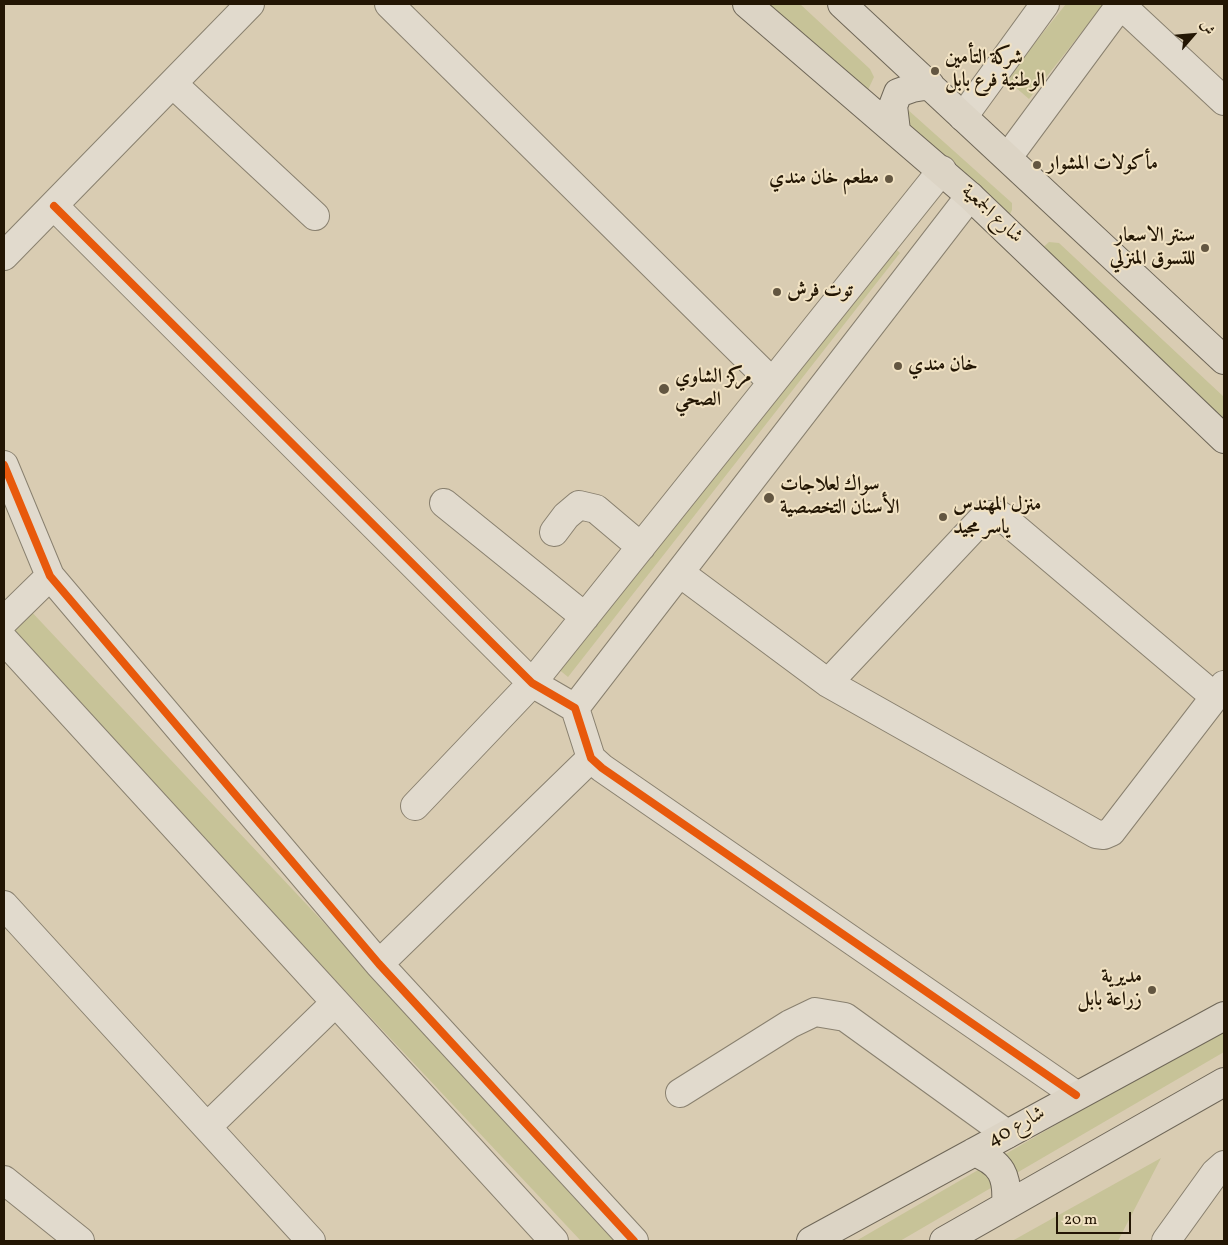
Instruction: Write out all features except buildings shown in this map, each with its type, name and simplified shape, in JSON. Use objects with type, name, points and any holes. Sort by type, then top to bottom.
[{"type":"main road","name":"شارع الجمعية","points":[[746,4],[942,170],[1224,439]]},
{"type":"main road","points":[[842,4],[1224,360]]},
{"type":"main road","points":[[861,101],[874,94],[888,82],[895,68],[895,54]]},
{"type":"main road","points":[[896,131],[892,106],[898,93],[930,85]]},
{"type":"main road","name":"شارع 40","points":[[811,1241],[1224,1016]]},
{"type":"main road","points":[[944,1241],[1224,1082]]},
{"type":"main road","points":[[974,1152],[997,1164],[1004,1175],[1007,1187],[1006,1205]]},
{"type":"street","points":[[4,256],[250,4]]},
{"type":"street","points":[[389,4],[772,382]]},
{"type":"street","points":[[963,117],[1045,4]]},
{"type":"street","points":[[1008,158],[1121,4],[1224,101]]},
{"type":"street","points":[[173,84],[315,216]]},
{"type":"street","points":[[415,806],[532,683],[942,170]]},
{"type":"street","points":[[575,708],[970,196]]},
{"type":"street","points":[[54,206],[532,683],[575,708],[591,758],[602,768],[1076,1095]]},
{"type":"street","points":[[4,465],[50,576],[379,964],[634,1241]]},
{"type":"street","points":[[444,503],[585,617]]},
{"type":"street","points":[[554,532],[566,516],[579,505],[596,509],[642,547]]},
{"type":"street","points":[[680,573],[828,682],[1096,834],[1104,835],[1111,832],[1219,691],[1000,516],[991,515],[982,519],[828,682]]},
{"type":"street","points":[[4,621],[50,576]]},
{"type":"street","points":[[4,640],[334,1003],[554,1241]]},
{"type":"street","points":[[379,964],[591,758]]},
{"type":"street","points":[[4,906],[311,1241]]},
{"type":"street","points":[[207,1128],[334,1003]]},
{"type":"street","points":[[680,1093],[790,1024],[814,1012],[845,1017],[1007,1134]]},
{"type":"street","points":[[1166,1241],[1221,1174]]},
{"type":"street","points":[[6,1187],[80,1241]]},
{"type":"shaded area","points":[[763,4],[800,4],[870,69],[874,77],[867,92]]},
{"type":"shaded area","points":[[1066,4],[1104,4],[1029,99],[1006,79]]},
{"type":"shaded area","points":[[907,109],[1012,203],[1012,210],[1009,216],[893,126]]},
{"type":"shaded area","points":[[883,237],[900,253],[568,677],[551,663]]},
{"type":"shaded area","points":[[1049,242],[1059,243],[1224,397],[1224,432],[1040,250]]},
{"type":"shaded area","points":[[28,608],[623,1241],[581,1241],[8,632]]},
{"type":"shaded area","points":[[1224,1027],[1224,1052],[900,1241],[856,1241]]},
{"type":"shaded area","points":[[1161,1158],[1118,1241],[1012,1241]]},
{"type":"cycle path","points":[[54,206],[532,683],[575,708],[591,758],[602,768],[1076,1095]]},
{"type":"cycle path","points":[[4,465],[50,576],[379,964],[634,1241]]},
{"type":"place","name":"شركة التأمين الوطنية فرع بابل","points":[[935,71]]},
{"type":"place","name":"مأكولات المشوار","points":[[1037,165]]},
{"type":"place","name":"مطعم خان مندي","points":[[889,179]]},
{"type":"place","name":"سنتر الاسعار للتسوق المنزلي","points":[[1205,248]]},
{"type":"place","name":"توت فرش","points":[[777,292]]},
{"type":"place","name":"خان مندي","points":[[898,366]]},
{"type":"place","name":"مركز الشاوي الصحي","points":[[664,389]]},
{"type":"place","name":"سواك لعلاجات الأسنان التخصصية","points":[[769,498]]},
{"type":"place","name":"منزل المهندس ياسر مجيد","points":[[943,517]]},
{"type":"place","name":"مديرية زراعة بابل","points":[[1152,990]]}]
